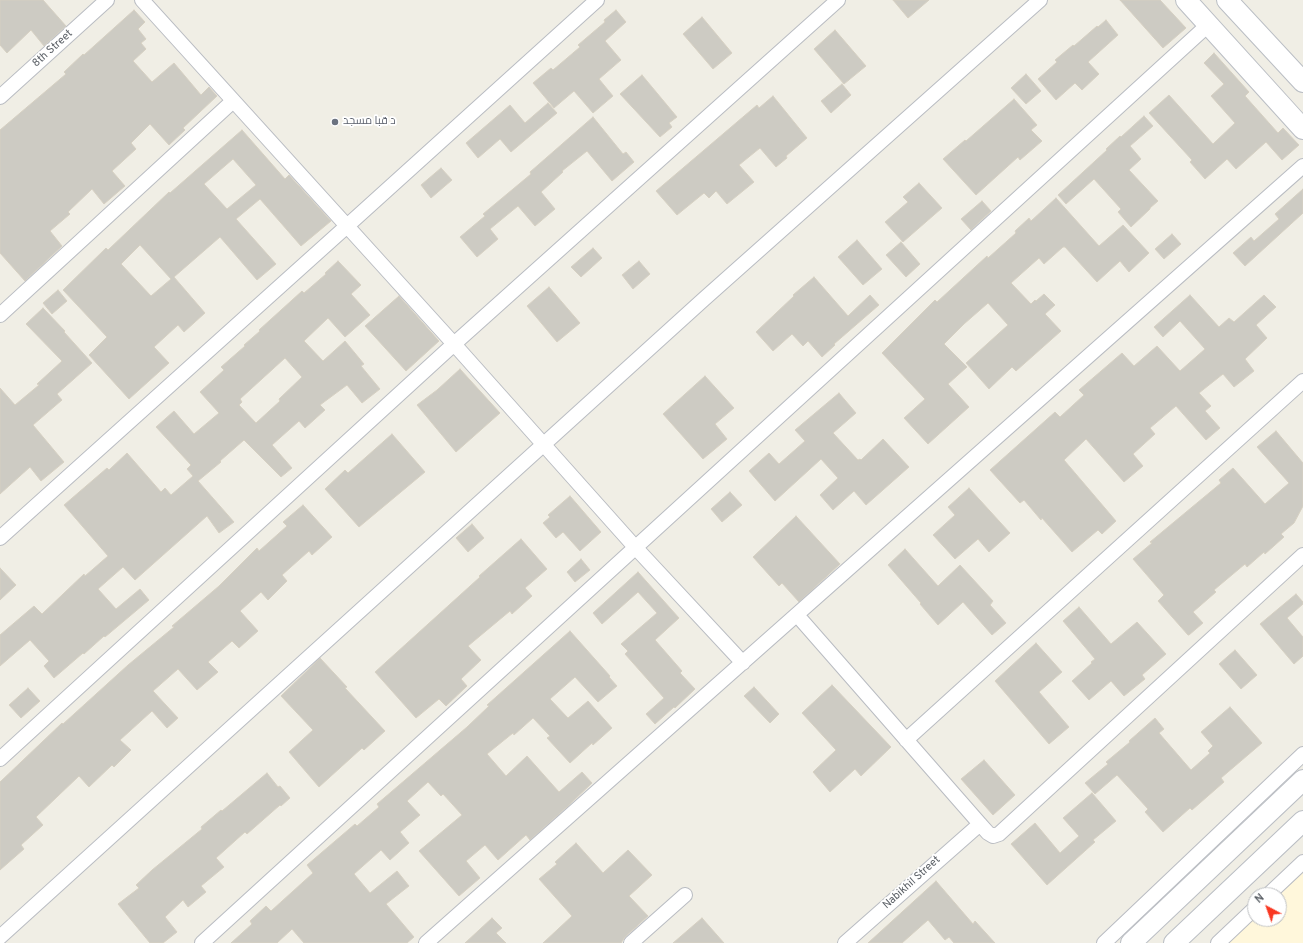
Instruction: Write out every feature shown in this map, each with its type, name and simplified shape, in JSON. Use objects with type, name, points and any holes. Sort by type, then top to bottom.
[{"type":"main road","points":[[1186,0],[1303,129]]},
{"type":"main road","points":[[1229,1],[1303,82]]},
{"type":"main road","points":[[1131,943],[1303,780]]},
{"type":"main road","points":[[1174,943],[1303,821]]},
{"type":"street","name":"8th Street","points":[[0,97],[107,0]]},
{"type":"street","points":[[142,0],[454,344],[636,548],[743,663]]},
{"type":"street","points":[[0,538],[597,0]]},
{"type":"street","points":[[0,759],[454,344],[838,0]]},
{"type":"street","points":[[0,937],[543,444],[1040,0]]},
{"type":"street","points":[[202,943],[1208,25]]},
{"type":"street","points":[[0,315],[233,101]]},
{"type":"street","points":[[426,943],[1303,166]]},
{"type":"street","points":[[906,740],[1303,381]]},
{"type":"street","points":[[797,615],[980,824],[993,836],[999,834],[1303,555]]},
{"type":"street","points":[[1104,943],[1303,754]]},
{"type":"street","name":"Nabikhil Street","points":[[845,943],[980,824]]},
{"type":"street","points":[[1276,887],[1303,862]]},
{"type":"street","points":[[631,943],[685,895]]},
{"type":"street","points":[[1218,943],[1247,916]]},
{"type":"shaded area","points":[[1303,862],[1303,943],[1218,943],[1247,916],[1247,927],[1287,927],[1287,887],[1276,887]]},
{"type":"building","points":[[0,0],[43,0],[66,26],[44,46],[31,30],[7,53],[0,45]]},
{"type":"building","points":[[893,0],[929,0],[908,18]]},
{"type":"building","points":[[1120,0],[1160,0],[1186,28],[1163,48]]},
{"type":"building","points":[[134,10],[145,22],[138,29],[146,39],[141,43],[146,49],[133,61],[152,82],[174,63],[201,95],[209,87],[217,96],[183,128],[185,130],[169,145],[150,124],[131,143],[136,149],[112,171],[125,186],[104,204],[92,189],[68,212],[70,214],[50,231],[62,246],[25,281],[0,253],[0,130],[66,74],[64,72],[83,54],[84,55]]},
{"type":"building","points":[[616,10],[626,22],[605,41],[621,60],[599,79],[613,96],[593,113],[574,91],[554,108],[533,83],[551,68],[553,70],[580,47],[578,45],[605,22],[604,20]]},
{"type":"building","points":[[702,17],[732,53],[713,69],[683,34]]},
{"type":"building","points":[[1106,20],[1118,35],[1088,62],[1099,74],[1082,90],[1075,83],[1056,100],[1038,79],[1057,62],[1055,60]]},
{"type":"building","points":[[835,30],[866,66],[844,84],[814,49]]},
{"type":"building","points":[[1214,53],[1249,92],[1245,96],[1278,133],[1283,128],[1299,145],[1282,160],[1266,142],[1236,169],[1227,159],[1205,179],[1190,162],[1192,160],[1149,113],[1169,95],[1213,144],[1235,123],[1211,96],[1224,84],[1204,63]]},
{"type":"building","points":[[1026,74],[1041,91],[1026,104],[1011,88]]},
{"type":"building","points":[[642,75],[677,117],[669,123],[672,127],[660,137],[620,94]]},
{"type":"building","points":[[842,84],[851,95],[831,113],[821,101]]},
{"type":"building","points":[[773,96],[807,138],[786,156],[787,158],[776,167],[760,148],[739,165],[754,182],[727,204],[716,191],[709,198],[704,193],[677,215],[656,191],[757,105],[759,108]]},
{"type":"building","points":[[1014,99],[1037,125],[1031,130],[1042,141],[1020,160],[1018,157],[976,195],[943,159]]},
{"type":"building","points":[[548,103],[557,113],[511,152],[500,139],[478,158],[466,143],[510,105],[525,123]]},
{"type":"building","points":[[1144,116],[1153,126],[1130,146],[1141,159],[1129,170],[1158,201],[1131,227],[1118,212],[1121,209],[1094,179],[1066,204],[1058,195],[1120,136],[1121,137]]},
{"type":"building","points":[[593,117],[623,154],[626,152],[634,162],[612,181],[587,151],[562,171],[563,172],[541,192],[555,209],[535,226],[518,206],[490,229],[498,239],[477,257],[460,237],[485,216],[483,214],[531,174],[530,172]]},
{"type":"building","points":[[242,130],[285,179],[289,175],[331,221],[301,246],[260,199],[236,219],[276,264],[257,280],[220,237],[174,277],[205,313],[184,332],[178,325],[154,347],[169,363],[129,399],[89,355],[107,337],[63,290],[106,248],[108,250],[169,192],[170,193]],"holes":[[[233,159],[256,185],[227,209],[204,184]],[[140,245],[171,279],[151,296],[121,264]]]},
{"type":"building","points":[[441,168],[452,180],[431,198],[421,185]]},
{"type":"building","points":[[919,183],[942,208],[903,242],[885,222],[908,202],[903,197]]},
{"type":"building","points":[[1303,189],[1303,213],[1245,266],[1233,253],[1251,237],[1254,241],[1279,219],[1275,214]]},
{"type":"building","points":[[1056,198],[1099,246],[1123,225],[1149,253],[1129,272],[1120,261],[1097,282],[1065,247],[1063,247],[1044,264],[1039,258],[1011,283],[1031,304],[1044,294],[1055,305],[1045,314],[1061,331],[1016,371],[1012,367],[989,389],[966,363],[1008,325],[988,303],[944,344],[967,367],[948,384],[969,407],[928,444],[904,418],[925,399],[882,353],[935,300],[937,302],[987,256],[988,258],[1016,233],[1015,231],[1029,218],[1031,221]]},
{"type":"building","points":[[982,201],[991,211],[971,230],[961,219]]},
{"type":"building","points":[[1172,234],[1181,244],[1164,259],[1155,249]]},
{"type":"building","points":[[857,240],[882,269],[863,285],[838,257]]},
{"type":"building","points":[[901,242],[920,264],[906,277],[886,255]]},
{"type":"building","points":[[593,248],[602,258],[581,277],[571,267]]},
{"type":"building","points":[[338,261],[361,285],[351,294],[370,315],[345,337],[328,318],[304,341],[323,361],[345,341],[364,364],[361,366],[380,389],[362,403],[347,385],[320,405],[325,410],[305,428],[299,421],[272,445],[292,468],[281,477],[244,440],[220,461],[221,462],[198,481],[234,522],[219,533],[207,516],[135,580],[123,567],[98,589],[116,609],[140,589],[149,600],[54,678],[44,666],[49,661],[30,640],[0,666],[0,635],[34,606],[42,614],[84,574],[85,576],[108,556],[64,505],[107,468],[109,470],[127,453],[161,492],[165,488],[171,495],[193,476],[187,469],[191,465],[156,427],[174,411],[194,434],[219,413],[200,392],[224,370],[221,367],[245,346],[244,345],[260,331],[259,330],[302,291],[304,293],[326,274],[325,273]],"holes":[[[285,358],[302,377],[279,399],[280,401],[256,423],[239,405],[242,402],[240,399]]]},
{"type":"building","points":[[639,261],[650,274],[633,289],[622,275]]},
{"type":"building","points":[[814,277],[848,316],[870,295],[879,305],[834,344],[835,345],[822,357],[808,341],[803,346],[792,334],[773,351],[756,332],[794,296],[793,295]]},
{"type":"building","points":[[549,287],[580,323],[557,342],[527,306]]},
{"type":"building","points":[[58,290],[67,301],[52,314],[43,303]]},
{"type":"building","points":[[1190,295],[1219,327],[1229,318],[1234,322],[1264,295],[1276,307],[1256,325],[1267,338],[1245,359],[1254,371],[1234,387],[1223,374],[1199,393],[1211,406],[1205,411],[1220,428],[1206,440],[1176,406],[1150,428],[1155,434],[1133,454],[1143,466],[1124,482],[1086,439],[1064,460],[1116,521],[1102,534],[1098,530],[1072,552],[1024,500],[1020,503],[990,470],[1055,412],[1060,417],[1084,395],[1079,390],[1122,353],[1134,366],[1157,346],[1180,371],[1205,349],[1180,321],[1163,337],[1154,327]]},
{"type":"building","points":[[399,296],[439,341],[406,371],[365,326]]},
{"type":"building","points":[[43,308],[92,363],[57,394],[62,400],[33,425],[64,462],[41,481],[30,467],[0,494],[0,388],[15,405],[39,385],[37,384],[62,361],[26,324]]},
{"type":"building","points":[[460,369],[500,413],[456,452],[417,405],[437,390]]},
{"type":"building","points":[[705,376],[734,408],[715,424],[727,439],[703,459],[663,414]]},
{"type":"building","points":[[839,393],[856,413],[833,433],[858,460],[861,460],[883,439],[909,467],[866,505],[854,491],[833,510],[820,495],[838,478],[821,459],[775,501],[749,471],[769,453],[779,464],[805,441],[795,430]]},
{"type":"building","points":[[1276,431],[1303,463],[1303,506],[1294,523],[1281,534],[1284,537],[1265,554],[1264,552],[1247,567],[1245,564],[1214,590],[1216,592],[1193,612],[1203,623],[1188,635],[1158,601],[1164,595],[1133,559],[1152,543],[1150,542],[1221,483],[1219,480],[1233,468],[1265,504],[1289,483],[1257,447]]},
{"type":"building","points":[[392,434],[425,472],[359,527],[325,489],[345,470],[348,473]]},
{"type":"building","points":[[969,488],[1010,533],[989,552],[978,539],[955,559],[933,535],[955,515],[948,507]]},
{"type":"building","points":[[730,492],[742,505],[722,522],[711,509]]},
{"type":"building","points":[[570,496],[601,532],[580,551],[563,532],[556,538],[543,523],[550,517],[548,515]]},
{"type":"building","points":[[303,505],[332,537],[312,555],[309,551],[282,575],[287,581],[268,600],[261,592],[240,611],[258,631],[239,648],[232,641],[208,662],[218,672],[197,690],[178,669],[153,691],[178,718],[167,728],[152,711],[120,740],[131,750],[114,767],[112,765],[89,787],[79,776],[36,817],[43,825],[21,845],[24,849],[0,870],[0,782],[62,723],[63,724],[128,665],[174,627],[172,626],[219,586],[257,548],[259,551],[287,526],[283,522]]},
{"type":"building","points":[[796,516],[840,564],[799,602],[782,583],[779,586],[753,557]]},
{"type":"building","points":[[472,524],[484,538],[468,552],[456,538]]},
{"type":"building","points":[[521,539],[547,569],[525,588],[532,596],[512,614],[510,611],[468,646],[481,660],[461,679],[467,686],[446,706],[439,699],[416,718],[375,672]]},
{"type":"building","points":[[905,549],[938,586],[960,565],[993,601],[990,605],[1006,623],[992,635],[963,602],[938,625],[888,565]]},
{"type":"building","points":[[581,559],[590,570],[575,582],[567,572]]},
{"type":"building","points":[[0,568],[16,585],[0,600]]},
{"type":"building","points":[[638,572],[679,618],[655,640],[682,671],[680,673],[695,689],[655,724],[646,714],[664,698],[625,654],[628,651],[621,644],[657,613],[638,592],[602,624],[593,613]]},
{"type":"building","points":[[1296,594],[1303,604],[1287,618],[1303,637],[1303,656],[1294,664],[1260,624]]},
{"type":"building","points":[[1079,607],[1111,644],[1137,622],[1166,654],[1142,675],[1145,679],[1124,696],[1111,681],[1089,700],[1072,681],[1095,659],[1063,621]]},
{"type":"building","points":[[570,631],[617,686],[598,702],[575,677],[550,699],[568,718],[588,701],[612,728],[593,745],[592,743],[570,763],[547,738],[550,736],[533,718],[514,735],[513,733],[487,754],[506,776],[527,756],[559,792],[582,772],[592,783],[568,806],[530,840],[526,835],[498,860],[485,845],[466,861],[480,878],[459,896],[419,851],[462,815],[443,794],[441,796],[428,782],[407,801],[420,815],[400,832],[409,843],[390,860],[381,850],[354,874],[370,893],[397,871],[409,886],[386,904],[414,937],[407,943],[304,943],[292,929],[277,943],[231,943],[252,924],[250,921],[266,906],[271,911],[313,873],[307,865],[355,824],[357,826],[379,807],[377,804],[467,727],[489,706],[487,705]]},
{"type":"building","points":[[1036,643],[1062,672],[1039,692],[1069,727],[1049,744],[995,681]]},
{"type":"building","points":[[1235,650],[1257,675],[1241,689],[1219,664]]},
{"type":"building","points":[[320,658],[347,687],[345,688],[385,731],[364,750],[362,748],[319,787],[289,752],[313,730],[281,696]]},
{"type":"building","points":[[832,685],[891,747],[861,776],[855,769],[830,792],[813,772],[836,750],[802,713]]},
{"type":"building","points":[[754,687],[779,714],[770,723],[744,696]]},
{"type":"building","points":[[28,688],[40,701],[21,718],[9,705]]},
{"type":"building","points":[[1230,707],[1262,743],[1221,778],[1224,782],[1192,810],[1190,808],[1163,832],[1145,812],[1148,809],[1117,775],[1095,794],[1085,783],[1108,764],[1106,762],[1155,718],[1164,729],[1159,733],[1191,770],[1210,753],[1208,751],[1213,746],[1201,732]]},
{"type":"building","points":[[984,760],[1015,795],[993,815],[961,779]]},
{"type":"building","points":[[267,773],[278,787],[280,786],[290,798],[247,834],[245,832],[216,858],[224,867],[201,886],[206,892],[188,907],[183,900],[165,917],[177,932],[163,943],[150,943],[118,904],[139,888],[136,885],[152,870],[202,829],[201,827],[221,810],[222,811]]},
{"type":"building","points":[[1092,793],[1116,821],[1093,840],[1095,842],[1047,885],[1011,844],[1035,823],[1060,853],[1079,836],[1063,818]]},
{"type":"building","points":[[576,843],[603,873],[628,850],[652,875],[629,896],[648,916],[625,937],[621,943],[543,943],[572,916],[539,879],[557,864],[555,862]]},
{"type":"building","points":[[936,881],[973,924],[975,921],[995,943],[954,943],[949,937],[945,940],[928,920],[902,943],[868,943]]},
{"type":"building","points":[[492,918],[502,928],[496,933],[506,943],[465,943]]},
{"type":"building","points":[[702,918],[724,943],[673,943]]},
{"type":"place","name":"د قبا مسجد","points":[[335,122]]}]
